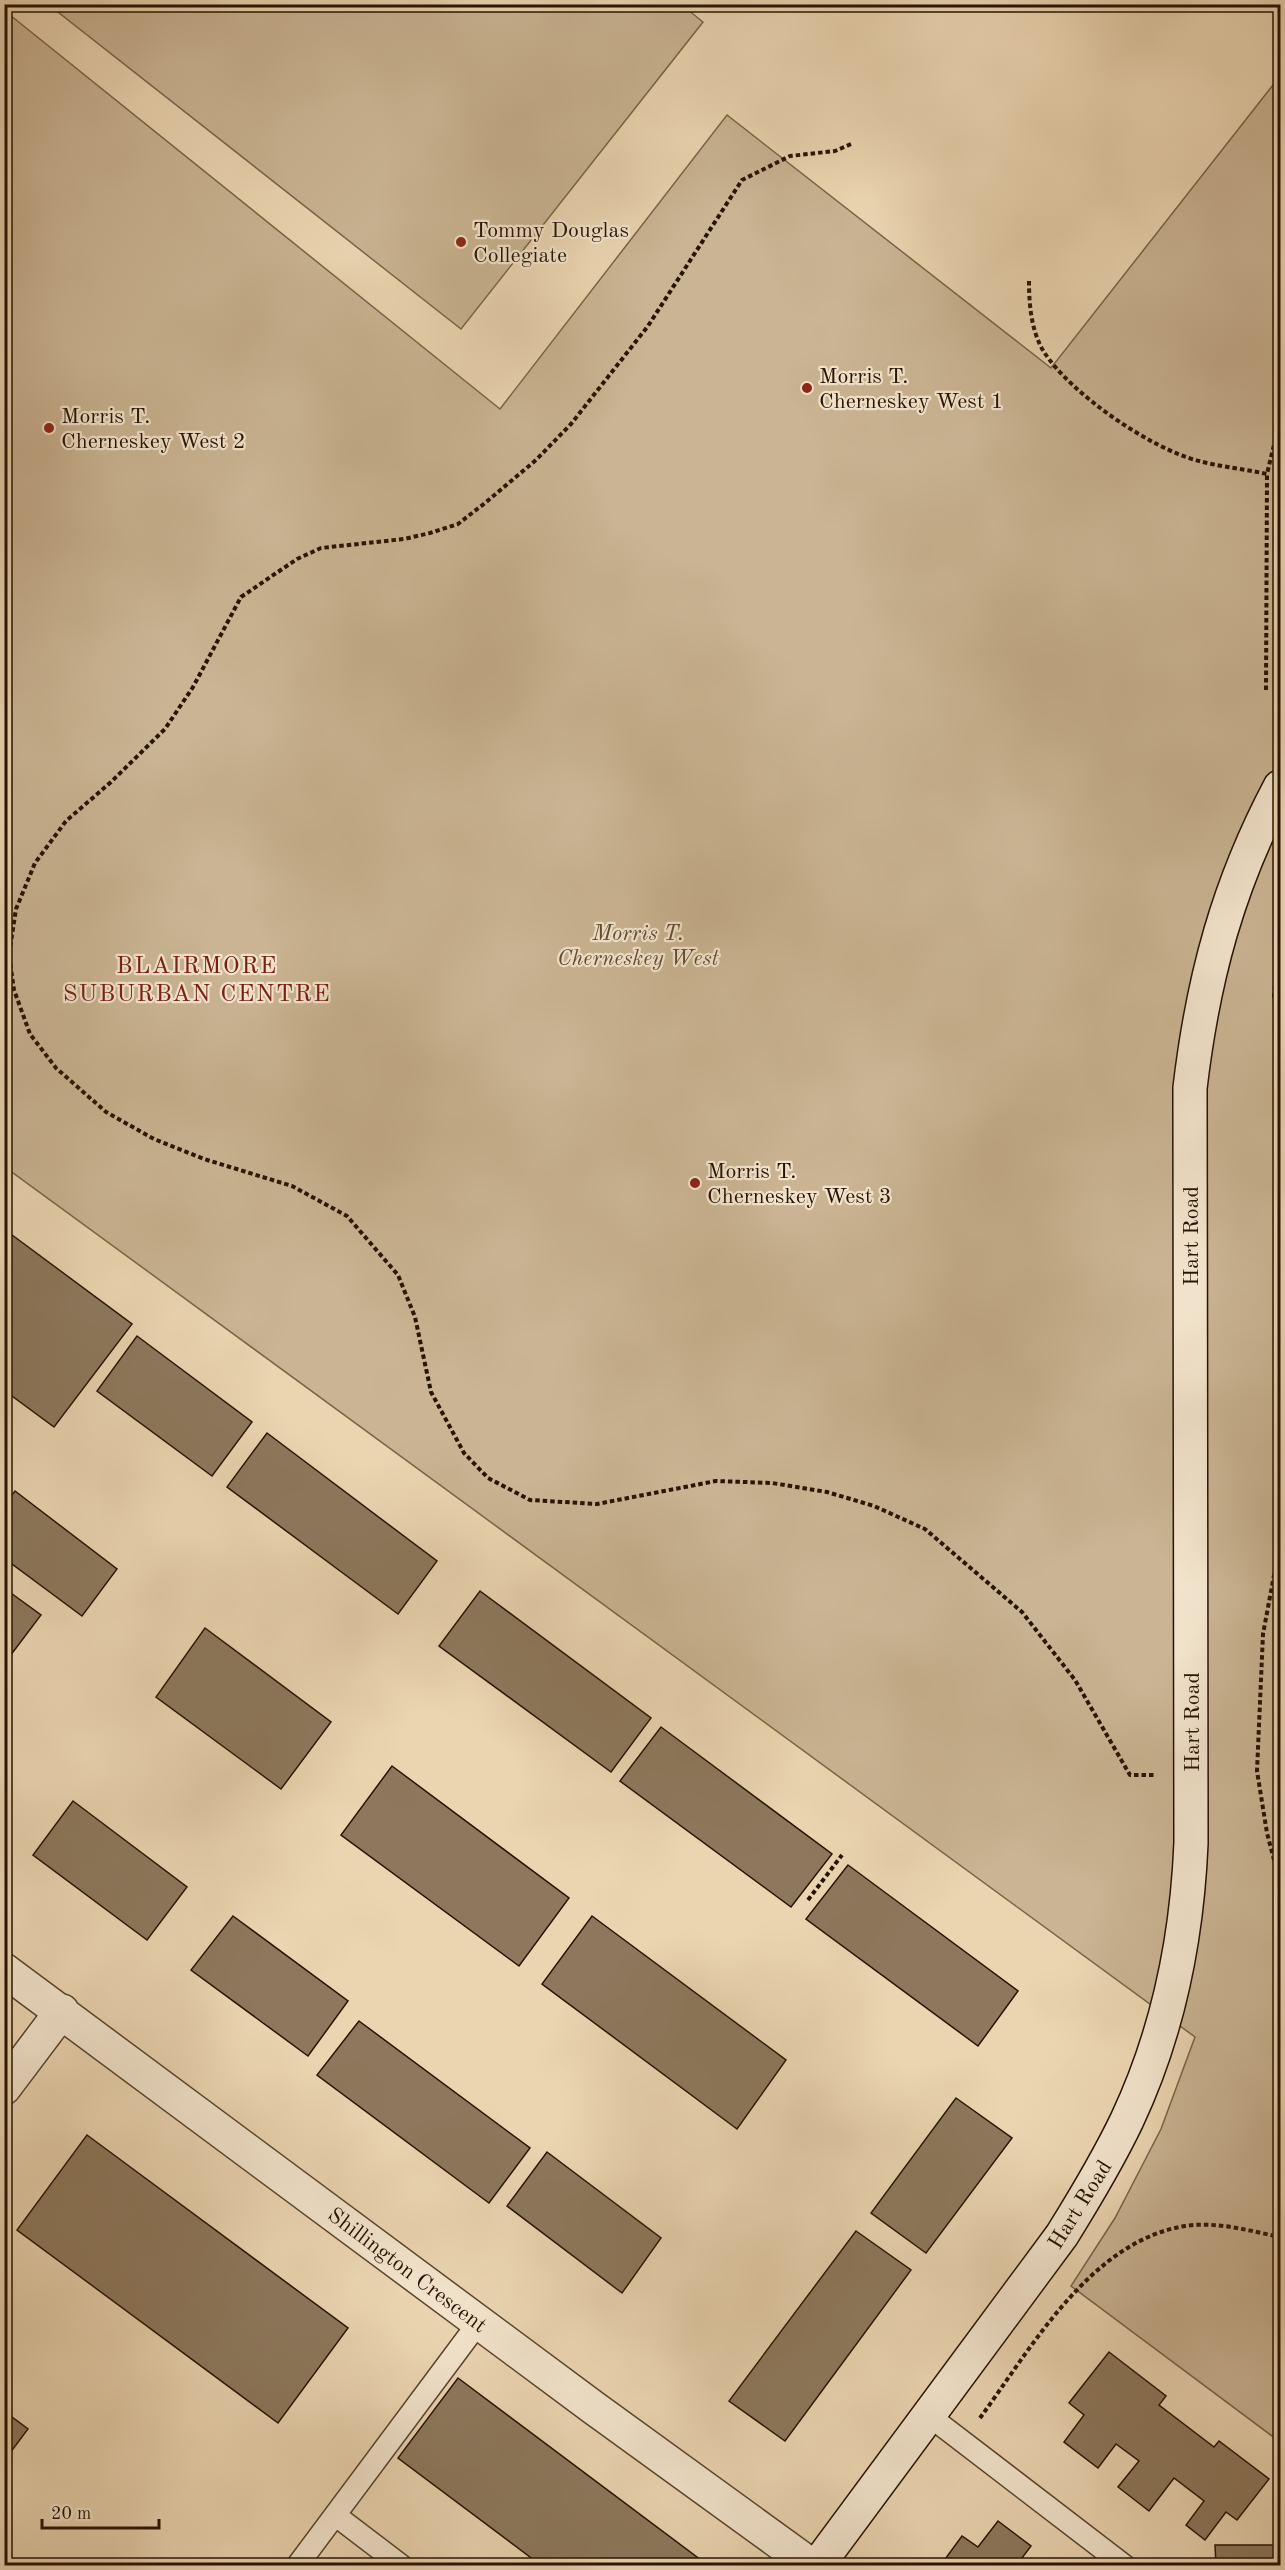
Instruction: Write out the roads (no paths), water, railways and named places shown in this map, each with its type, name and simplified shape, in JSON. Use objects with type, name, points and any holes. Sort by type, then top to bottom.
[{"type":"street","name":"Hart Road","points":[[814,2565],[1062,2235],[1127,2121],[1152,2061],[1168,2010],[1179,1954],[1191,1843],[1190,1088],[1197,1026],[1211,960],[1231,896],[1249,852],[1281,787]]},
{"type":"street","name":"Shillington Crescent","points":[[4,1970],[479,2322],[814,2565]]},
{"type":"street","points":[[4,2088],[62,2011]]},
{"type":"lane","points":[[297,2565],[479,2322]]},
{"type":"lane","points":[[928,2415],[1125,2565]]},
{"type":"lane","points":[[335,2515],[402,2565]]},
{"type":"place","name":"Tommy Douglas Collegiate","points":[[461,242]]},
{"type":"place","name":"Morris T. Cherneskey West 1","points":[[807,388]]},
{"type":"place","name":"Morris T. Cherneskey West 2","points":[[49,428]]},
{"type":"place","name":"Morris T. Cherneskey West 3","points":[[695,1183]]},
{"type":"district","name":"BLAIRMORE SUBURBAN CENTRE","points":[[197,979]]},
{"type":"park label","name":"Morris T. Cherneskey West","points":[[638,944]]}]
